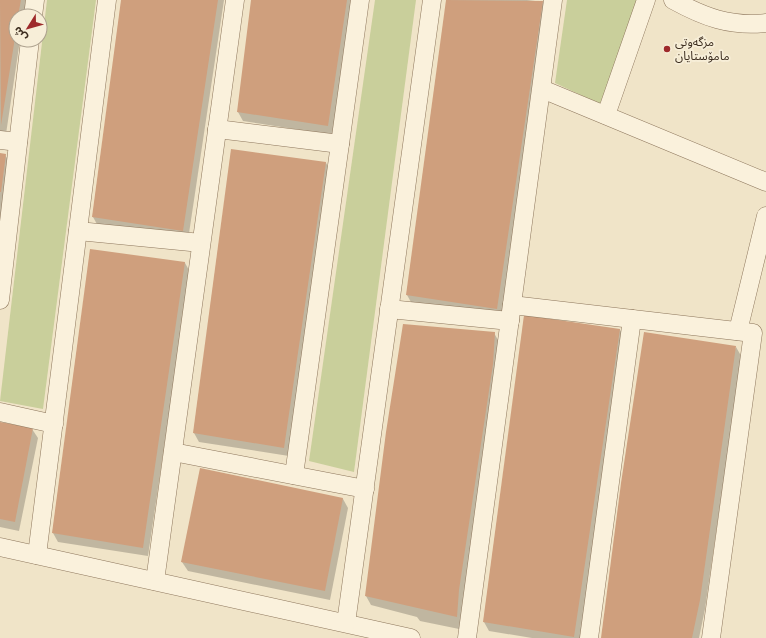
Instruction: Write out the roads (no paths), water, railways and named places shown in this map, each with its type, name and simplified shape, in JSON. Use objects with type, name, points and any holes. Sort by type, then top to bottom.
[{"type":"street","points":[[37,555],[107,0]]},
{"type":"street","points":[[155,581],[235,0]]},
{"type":"street","points":[[294,475],[360,0]]},
{"type":"street","points":[[346,624],[432,0]]},
{"type":"street","points":[[467,638],[553,0]]},
{"type":"street","points":[[606,116],[646,0]]},
{"type":"street","points":[[673,0],[697,14],[724,22],[751,25],[766,23]]},
{"type":"street","points":[[0,300],[29,48]]},
{"type":"street","points":[[542,89],[766,182]]},
{"type":"street","points":[[217,129],[340,144]]},
{"type":"street","points":[[0,140],[18,142]]},
{"type":"street","points":[[738,332],[766,216]]},
{"type":"street","points":[[78,231],[201,243]]},
{"type":"street","points":[[389,309],[632,319],[753,333],[711,638]]},
{"type":"street","points":[[589,638],[632,319]]},
{"type":"street","points":[[0,412],[54,424]]},
{"type":"street","points":[[173,452],[365,488]]},
{"type":"street","points":[[0,547],[411,638]]},
{"type":"place","name":"مزگەوتی مامۆستایان","points":[[667,49]]}]
